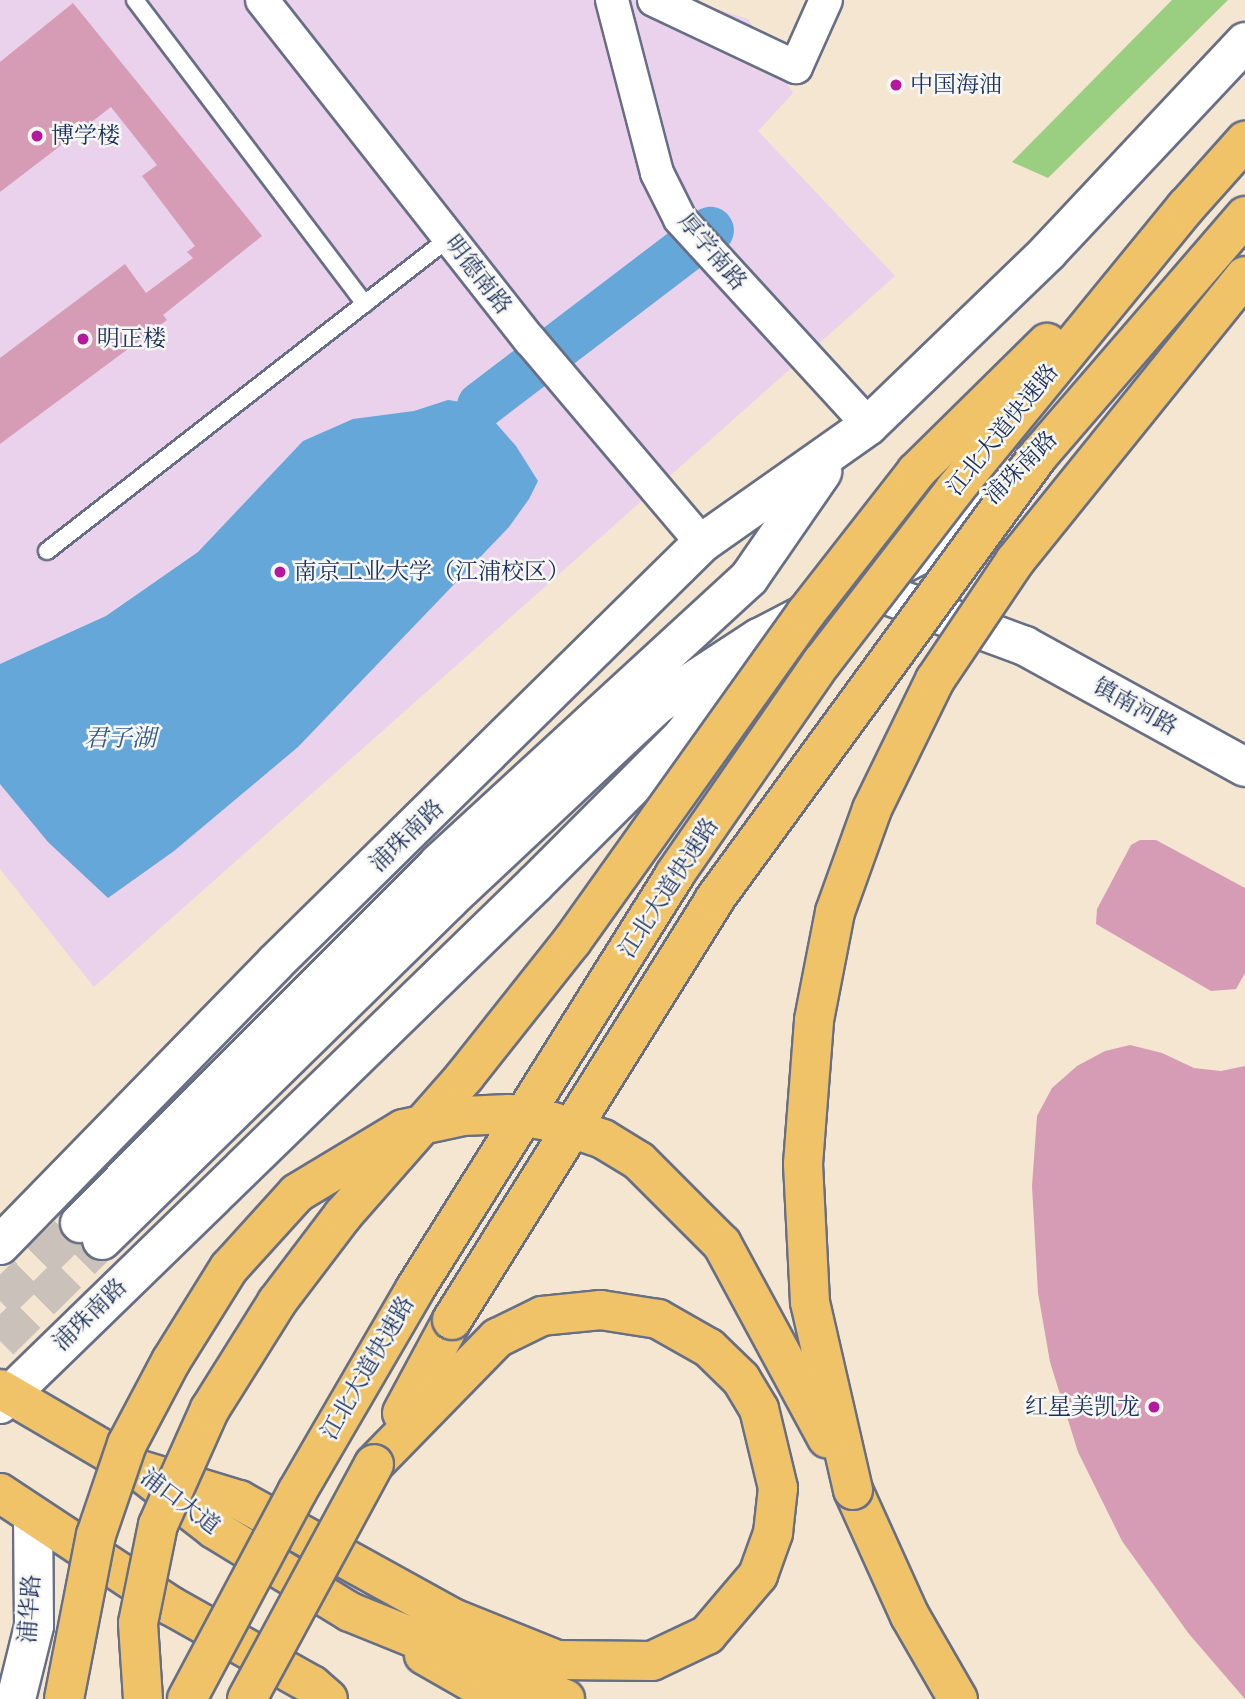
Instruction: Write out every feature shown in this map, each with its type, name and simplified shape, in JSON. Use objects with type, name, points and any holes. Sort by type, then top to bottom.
[{"type":"main road","name":"江北大道快速路","points":[[187,1699],[297,1492],[415,1289],[675,874],[822,662],[955,489],[1186,207],[1245,141]]},
{"type":"main road","points":[[143,1699],[138,1623],[158,1525],[209,1409],[277,1302],[343,1215],[465,1076],[572,941],[798,624],[916,472],[1186,207]]},
{"type":"main road","name":"江北大道快速路","points":[[247,1699],[452,1320],[613,1055],[714,900],[1038,456],[1245,216]]},
{"type":"main road","points":[[853,1489],[810,1302],[803,1164],[814,1020],[835,912],[872,808],[935,680],[1015,561],[1245,276]]},
{"type":"main road","points":[[64,1699],[96,1535],[127,1444],[170,1361],[229,1268],[297,1193],[403,1129],[463,1116],[509,1114],[553,1122],[603,1139],[639,1161],[722,1244],[741,1273],[853,1489],[910,1616],[958,1699]]},
{"type":"main road","points":[[137,1469],[239,1500],[453,1618],[557,1660],[652,1661],[707,1635],[734,1607],[758,1575],[773,1533],[778,1488],[759,1409],[741,1379],[709,1348],[658,1319],[601,1310],[542,1316],[497,1338],[374,1464]]},
{"type":"main road","name":"浦口大道","points":[[3,1395],[137,1469],[214,1529],[350,1612],[501,1699]]},
{"type":"main road","points":[[0,1493],[33,1517],[305,1690],[347,1699]]},
{"type":"main road","name":"浦口大道","points":[[350,1612],[565,1699]]},
{"type":"street","name":"明德南路","points":[[262,0],[530,340],[702,543]]},
{"type":"street","name":"厚学南路","points":[[612,0],[657,173],[680,219],[869,425]]},
{"type":"street","points":[[654,0],[796,67],[826,0]]},
{"type":"street","name":"浦珠南路","points":[[0,1245],[275,963],[702,543],[835,453],[869,425],[1048,252],[1245,42]]},
{"type":"street","name":"浦珠南路","points":[[835,453],[749,578],[439,863],[91,1231],[658,704],[759,638],[952,538],[1245,243]]},
{"type":"street","points":[[952,538],[1025,646]]},
{"type":"street","name":"镇南河路","points":[[860,585],[1025,646],[1245,767]]},
{"type":"street","name":"浦珠南路","points":[[3,1395],[682,737],[759,638]]},
{"type":"street","name":"浦华路","points":[[16,1699],[34,1626],[33,1517]]},
{"type":"lane","points":[[135,0],[365,304]]},
{"type":"lane","points":[[47,551],[449,238]]},
{"type":"shaded area","name":"南京工业大学（江浦校区）","points":[[0,0],[688,0],[748,19],[793,93],[758,131],[895,276],[94,987],[0,869]]},
{"type":"green space","points":[[1172,0],[1228,0],[1048,178],[1012,162]]},
{"type":"water","name":"君子湖","points":[[448,400],[480,405],[516,446],[538,481],[529,499],[509,527],[298,747],[174,851],[108,898],[48,842],[0,784],[0,664],[106,616],[198,552],[303,441],[353,419],[414,411]]},
{"type":"building","name":"博学楼","points":[[73,3],[262,236],[163,315],[167,320],[0,444],[0,358],[125,264],[146,293],[193,258],[187,252],[195,246],[142,176],[157,165],[111,107],[0,192],[0,62]]},
{"type":"building","points":[[1140,840],[1156,840],[1245,888],[1245,973],[1236,989],[1211,991],[1096,924],[1097,909],[1131,845]]},
{"type":"building","name":"红星美凯龙","points":[[1130,1045],[1162,1053],[1194,1068],[1221,1071],[1245,1066],[1245,1699],[1189,1634],[1122,1541],[1078,1452],[1050,1362],[1038,1293],[1032,1186],[1037,1116],[1052,1088],[1077,1066],[1105,1051]]},
{"type":"waterway","points":[[480,405],[710,230]]},
{"type":"tunnel","points":[[0,1301],[80,1223]]},
{"type":"tunnel","points":[[0,1341],[102,1240]]},
{"type":"place","name":"中国海油","points":[[896,85]]},
{"type":"place","name":"博学楼","points":[[37,136]]},
{"type":"place","name":"明正楼","points":[[83,339]]},
{"type":"place","name":"南京工业大学（江浦校区）","points":[[280,572]]},
{"type":"place","name":"红星美凯龙","points":[[1154,1407]]}]
